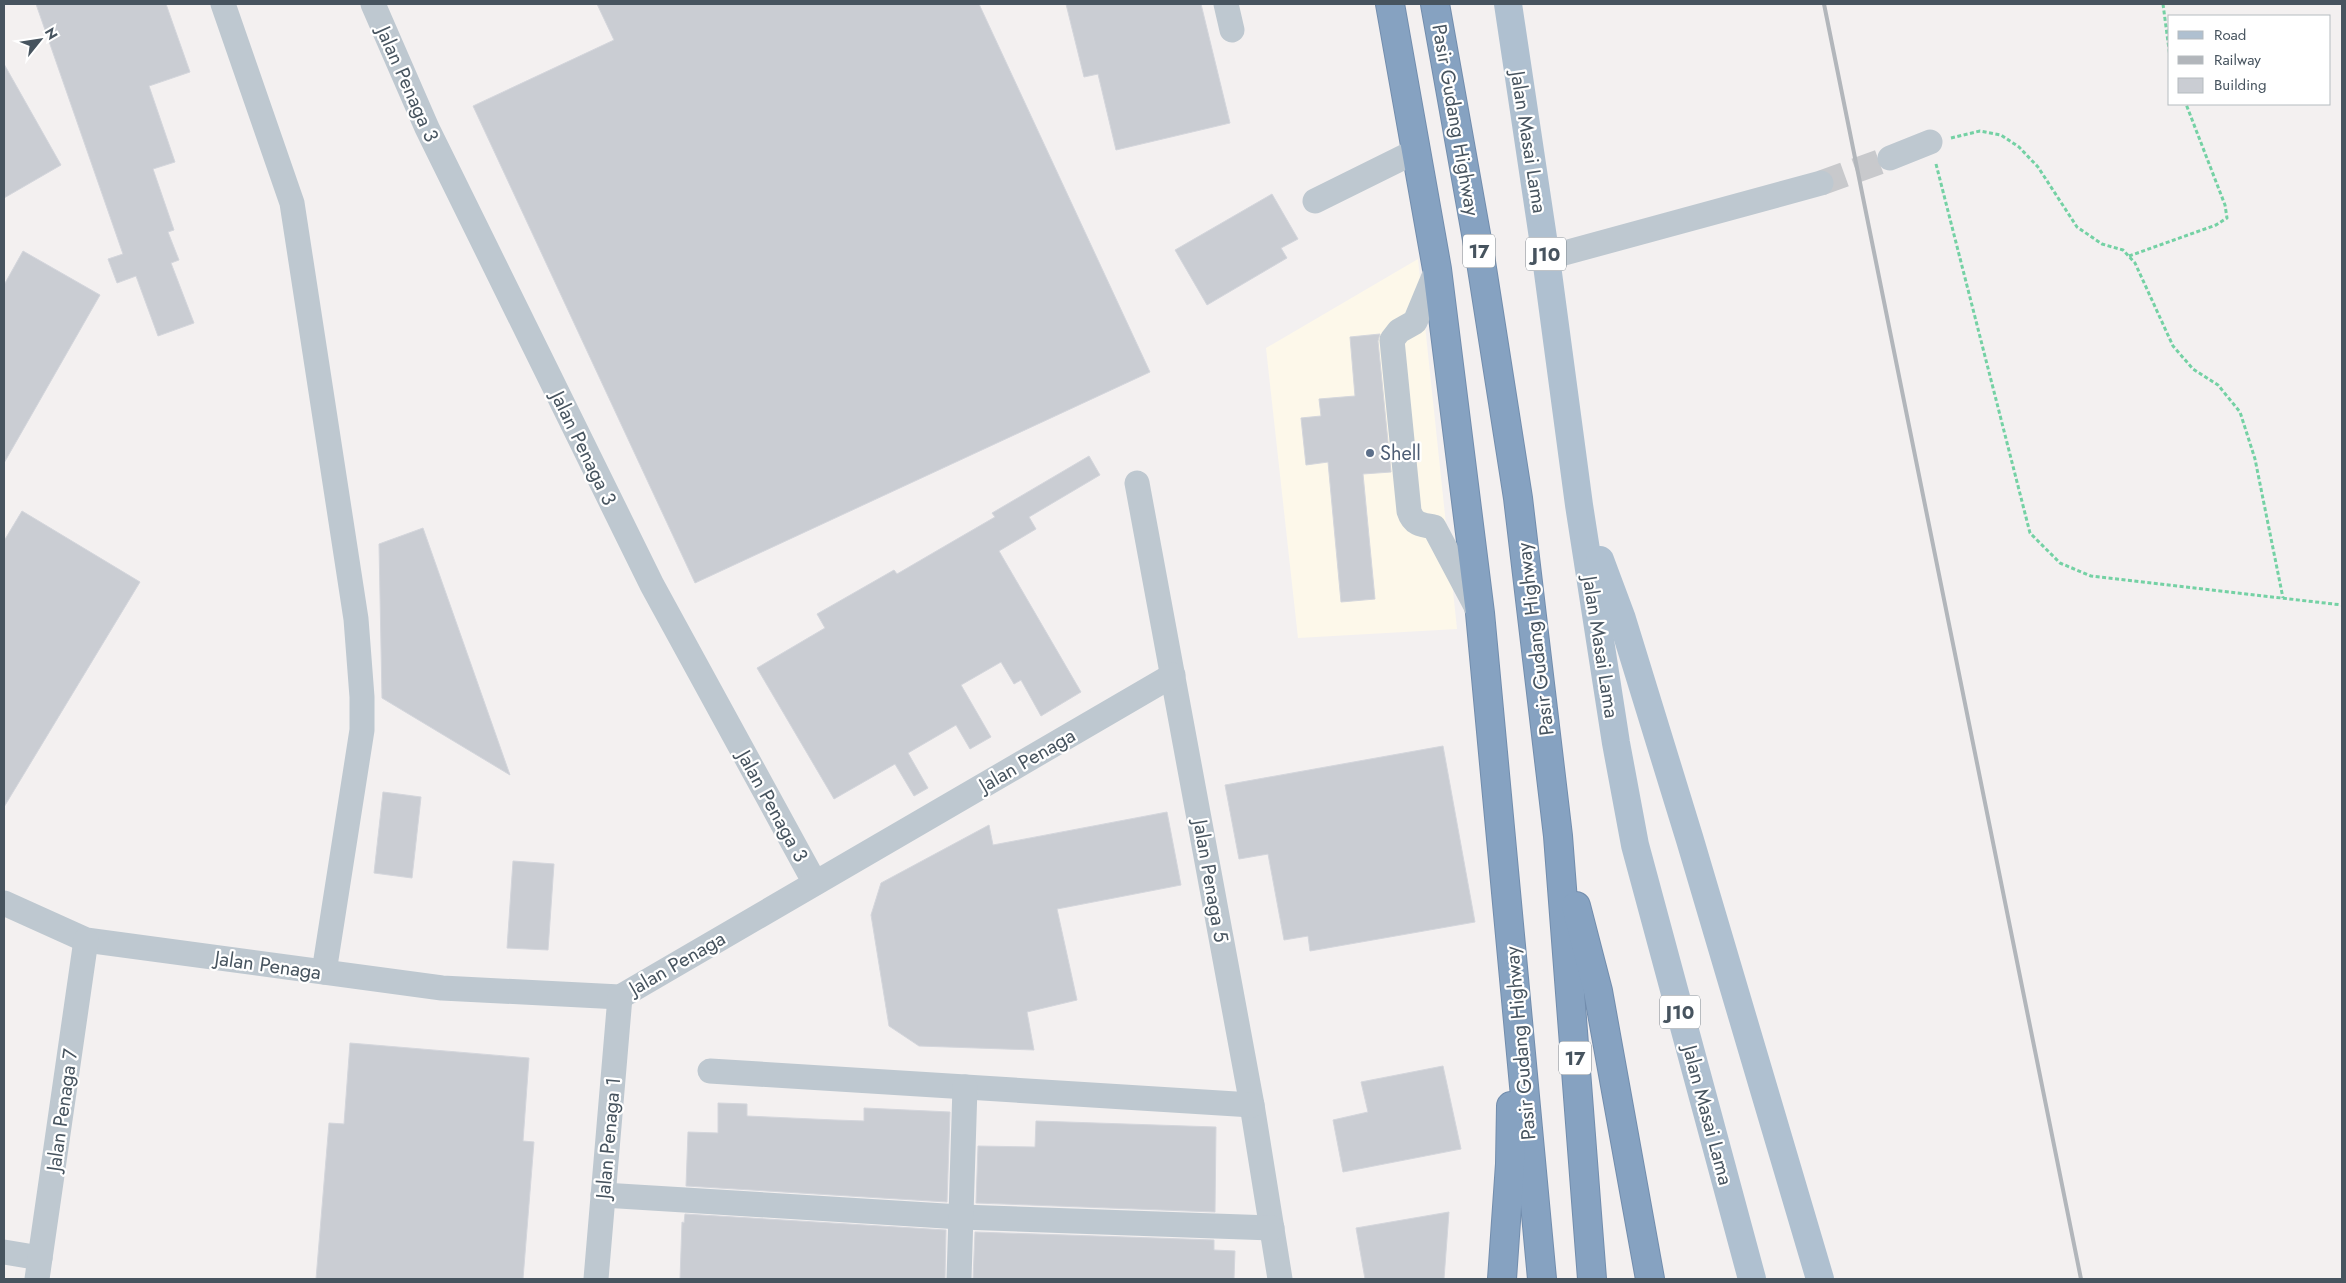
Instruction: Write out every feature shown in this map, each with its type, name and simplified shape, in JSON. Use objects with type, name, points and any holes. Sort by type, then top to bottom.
[{"type":"highway","name":"Pasir Gudang Highway","points":[[1390,4],[1437,269],[1480,614],[1542,1279]]},
{"type":"highway","name":"Pasir Gudang Highway","points":[[1435,4],[1481,262],[1518,498],[1558,836],[1592,1279]]},
{"type":"highway","points":[[1558,836],[1598,991],[1650,1279]]},
{"type":"highway","points":[[1502,1279],[1510,1164],[1514,975]]},
{"type":"main road","name":"Jalan Masai Lama","points":[[1508,4],[1546,258],[1579,505],[1616,743],[1635,845],[1752,1279]]},
{"type":"main road","points":[[1579,505],[1622,619],[1820,1279]]},
{"type":"main road","points":[[1616,743],[1627,728],[1638,725],[1647,727],[1659,739]]},
{"type":"street","points":[[224,4],[292,203],[356,619],[362,697],[362,730],[324,972]]},
{"type":"street","name":"Jalan Penaga 3","points":[[373,4],[427,128],[652,585],[815,883]]},
{"type":"street","points":[[1226,4],[1232,30]]},
{"type":"street","points":[[1890,158],[1930,142]]},
{"type":"street","points":[[1315,202],[1416,151]]},
{"type":"street","points":[[1546,258],[1821,183]]},
{"type":"street","points":[[1437,269],[1415,322],[1392,340],[1409,511],[1414,521],[1418,524],[1434,526],[1480,614]]},
{"type":"street","name":"Jalan Penaga 5","points":[[1136,483],[1252,1105],[1280,1279]]},
{"type":"street","name":"Jalan Penaga","points":[[4,903],[86,940],[442,988],[620,997],[1173,675]]},
{"type":"street","name":"Jalan Penaga 7","points":[[39,1268],[86,940]]},
{"type":"street","name":"Jalan Penaga 1","points":[[596,1279],[620,997]]},
{"type":"street","points":[[710,1071],[1252,1105]]},
{"type":"street","points":[[959,1279],[966,1087]]},
{"type":"street","points":[[603,1195],[961,1217],[1272,1228]]},
{"type":"street","points":[[4,1252],[39,1268]]},
{"type":"path","points":[[2163,4],[2168,42]]},
{"type":"path","points":[[2129,256],[2216,225],[2227,218],[2225,205],[2186,105]]},
{"type":"path","points":[[2283,598],[2256,459],[2240,412],[2218,385],[2193,369],[2173,346],[2135,263],[2123,250],[2102,244],[2077,227],[2038,167],[2018,147],[2001,135],[1980,131],[1930,142],[2030,533],[2060,564],[2091,576],[2342,605]]},
{"type":"shaded area","points":[[1418,259],[1457,629],[1298,638],[1266,348]]},
{"type":"building","points":[[36,4],[166,4],[190,72],[149,86],[175,162],[153,169],[174,230],[168,232],[179,260],[171,263],[194,323],[158,336],[136,276],[117,283],[108,259],[123,254]]},
{"type":"building","points":[[597,4],[979,4],[1150,372],[695,583],[473,106],[614,40]]},
{"type":"building","points":[[1066,4],[1201,4],[1230,123],[1116,150],[1098,74],[1084,77]]},
{"type":"building","points":[[4,64],[61,165],[4,198]]},
{"type":"building","points":[[1272,194],[1298,239],[1281,248],[1287,258],[1207,305],[1175,250]]},
{"type":"building","points":[[23,251],[100,295],[4,463],[4,285]]},
{"type":"building","points":[[1380,334],[1378,341],[1391,472],[1363,474],[1375,599],[1341,602],[1328,462],[1306,465],[1301,418],[1321,416],[1319,399],[1355,396],[1350,337]]},
{"type":"building","points":[[1089,456],[1100,475],[1029,517],[1036,529],[999,551],[1081,692],[1041,716],[1021,680],[1014,684],[1001,662],[961,685],[991,737],[970,749],[956,725],[908,753],[928,788],[914,796],[895,764],[834,799],[757,668],[825,628],[817,614],[894,570],[897,574],[995,517],[992,513]]},
{"type":"building","points":[[22,511],[140,582],[4,807],[4,541]]},
{"type":"building","points":[[423,528],[510,775],[382,698],[379,544]]},
{"type":"building","points":[[1443,746],[1475,922],[1310,951],[1308,936],[1284,940],[1268,854],[1239,859],[1225,785]]},
{"type":"building","points":[[383,792],[421,797],[412,878],[374,873]]},
{"type":"building","points":[[1167,812],[1181,885],[1057,909],[1077,1000],[1027,1012],[1034,1050],[919,1046],[889,1026],[871,915],[881,883],[989,825],[993,845]]},
{"type":"building","points":[[513,861],[554,864],[548,950],[507,948]]},
{"type":"building","points":[[350,1043],[529,1058],[523,1141],[534,1142],[523,1279],[316,1279],[329,1123],[344,1124]]},
{"type":"building","points":[[1443,1066],[1461,1149],[1343,1172],[1333,1120],[1368,1112],[1361,1082]]},
{"type":"building","points":[[718,1103],[747,1104],[747,1116],[835,1120],[864,1121],[864,1108],[950,1112],[947,1202],[686,1186],[688,1132],[718,1133]]},
{"type":"building","points":[[1036,1121],[1216,1127],[1215,1212],[976,1203],[978,1146],[1035,1147]]},
{"type":"building","points":[[1449,1212],[1444,1279],[1365,1279],[1356,1228]]},
{"type":"building","points":[[685,1214],[946,1230],[945,1279],[680,1279],[682,1222],[684,1223]]},
{"type":"building","points":[[975,1232],[1214,1240],[1214,1250],[1235,1251],[1234,1279],[973,1279]]},
{"type":"tunnel","points":[[1821,183],[1890,158]]},
{"type":"railway","points":[[1824,4],[2081,1279]]},
{"type":"place","name":"Shell","points":[[1370,453]]}]
